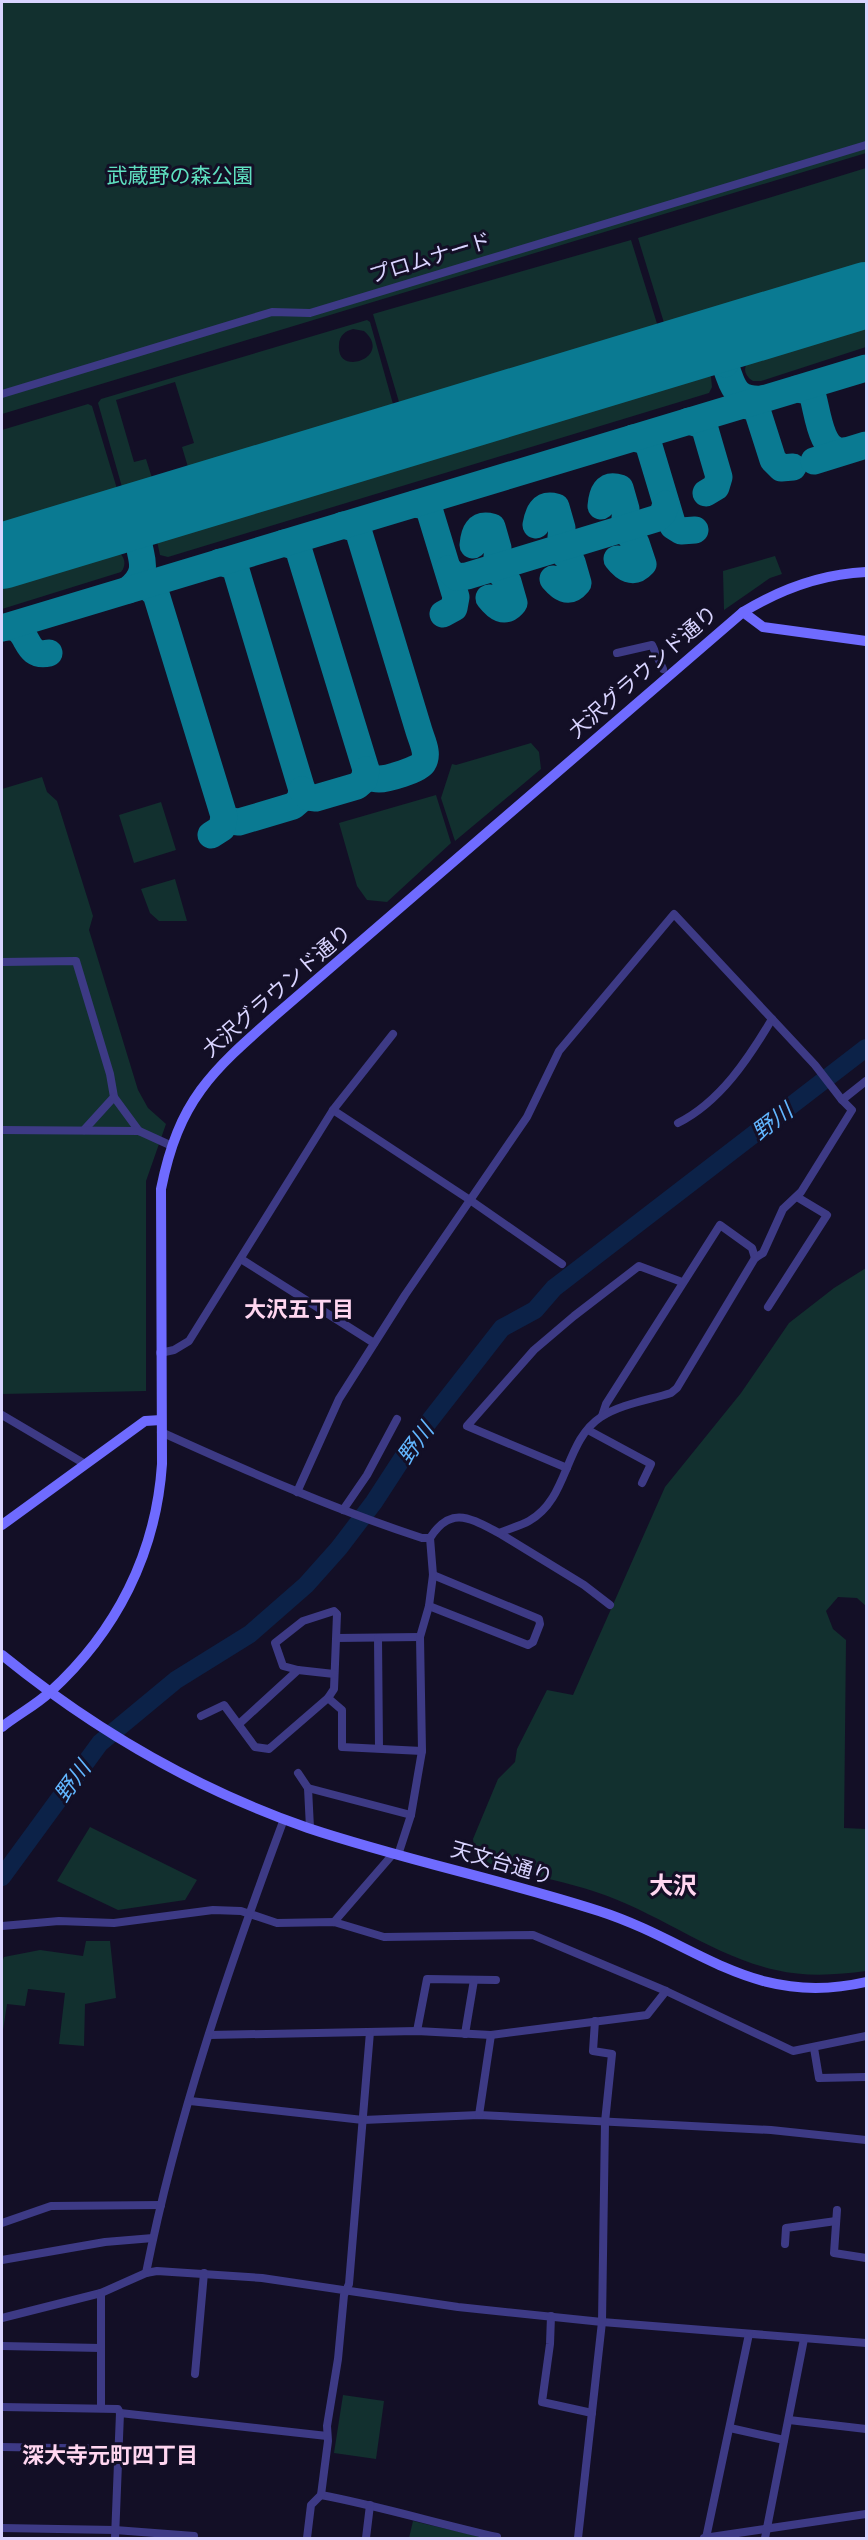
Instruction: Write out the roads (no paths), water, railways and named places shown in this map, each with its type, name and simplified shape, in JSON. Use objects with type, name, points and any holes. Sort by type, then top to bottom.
[{"type":"street","name":"プロムナード","points":[[2,394],[272,312],[310,314],[867,145]]},
{"type":"street","name":"大沢グラウンド通り","points":[[2,1726],[49,1693],[85,1654],[120,1608],[141,1565],[158,1499],[162,1464],[161,1189],[172,1146],[184,1116],[196,1095],[227,1058],[742,612],[794,585],[824,577],[867,572]]},
{"type":"street","points":[[742,612],[763,627],[867,640]]},
{"type":"street","points":[[617,653],[652,645],[663,669]]},
{"type":"street","points":[[297,1492],[339,1399],[374,1343],[527,1117],[560,1051],[674,914],[817,1067],[852,1110],[797,1197],[783,1209],[763,1253],[756,1258],[677,1388],[671,1393],[602,1416],[580,1438],[550,1503],[530,1521],[499,1533]]},
{"type":"street","points":[[2,962],[76,961],[110,1074],[114,1097],[139,1131]]},
{"type":"street","points":[[678,1123],[692,1116],[746,1061],[772,1019]]},
{"type":"street","points":[[160,1353],[174,1350],[189,1341],[333,1110],[393,1034]]},
{"type":"street","points":[[841,1098],[867,1081]]},
{"type":"street","points":[[84,1130],[114,1097]]},
{"type":"street","points":[[333,1110],[562,1264]]},
{"type":"street","points":[[2,1130],[139,1131],[172,1146]]},
{"type":"street","points":[[768,1307],[827,1215],[797,1197]]},
{"type":"street","points":[[602,1416],[606,1404],[720,1225],[752,1248],[756,1258]]},
{"type":"street","points":[[241,1259],[374,1343]]},
{"type":"street","points":[[567,1468],[467,1426],[534,1350],[639,1266],[682,1282]]},
{"type":"street","points":[[2,1415],[85,1464]]},
{"type":"street","points":[[343,1510],[366,1475],[397,1419]]},
{"type":"street","points":[[2,1525],[145,1422],[161,1420]]},
{"type":"street","points":[[588,1430],[651,1464],[642,1483]]},
{"type":"street","points":[[161,1432],[297,1492],[385,1526],[422,1538],[430,1538]]},
{"type":"street","points":[[334,1922],[395,1854],[411,1815],[423,1751],[420,1636],[429,1606],[433,1575],[430,1538],[445,1520],[453,1516],[466,1518],[499,1533],[584,1585],[610,1605]]},
{"type":"street","points":[[429,1606],[528,1645],[534,1642],[540,1624],[539,1619],[433,1575]]},
{"type":"street","points":[[201,1716],[224,1705],[255,1747],[269,1749],[328,1698],[333,1689],[337,1638],[338,1614],[334,1611],[303,1621],[275,1643],[283,1666],[334,1674]]},
{"type":"street","points":[[337,1638],[420,1636]]},
{"type":"street","points":[[378,1638],[379,1748]]},
{"type":"street","points":[[2,1655],[49,1693]]},
{"type":"street","points":[[239,1724],[298,1670]]},
{"type":"street","name":"天文台通り","points":[[49,1693],[132,1748],[200,1782],[284,1819],[395,1854],[616,1917],[749,1978],[781,1986],[805,1988],[842,1987],[867,1982]]},
{"type":"street","points":[[328,1698],[342,1710],[342,1747],[423,1751]]},
{"type":"street","points":[[298,1773],[308,1788],[310,1828]]},
{"type":"street","points":[[308,1788],[411,1815]]},
{"type":"street","points":[[146,2272],[171,2163],[208,2035],[248,1914],[284,1819]]},
{"type":"street","points":[[2,1926],[59,1921],[114,1923],[213,1910],[241,1911],[277,1923],[334,1922],[384,1937],[533,1935],[666,1991],[793,2051],[867,2036]]},
{"type":"street","points":[[417,2031],[427,1979],[496,1980]]},
{"type":"street","points":[[465,2034],[474,1980]]},
{"type":"street","points":[[208,2035],[370,2031],[491,2035],[647,2015],[666,1991]]},
{"type":"street","points":[[578,2538],[602,2322],[605,2122],[612,2054],[593,2051],[595,2021]]},
{"type":"street","points":[[307,2538],[311,2505],[321,2495],[327,2427],[346,2290],[349,2284],[370,2031]]},
{"type":"street","points":[[479,2115],[491,2035]]},
{"type":"street","points":[[814,2048],[819,2078],[867,2077]]},
{"type":"street","points":[[189,2100],[363,2120],[479,2115],[771,2130],[867,2140]]},
{"type":"street","points":[[2,2223],[51,2206],[161,2205]]},
{"type":"street","points":[[837,2210],[834,2253],[867,2258]]},
{"type":"street","points":[[785,2244],[786,2228],[836,2221]]},
{"type":"street","points":[[2,2260],[105,2242],[153,2238]]},
{"type":"street","points":[[2,2318],[101,2293],[146,2272],[204,2273],[346,2290],[458,2307],[602,2322],[867,2343]]},
{"type":"street","points":[[195,2374],[204,2273]]},
{"type":"street","points":[[100,2407],[101,2293]]},
{"type":"street","points":[[550,2316],[550,2344],[542,2402],[592,2413]]},
{"type":"street","points":[[749,2334],[705,2538],[867,2514]]},
{"type":"street","points":[[765,2538],[804,2339]]},
{"type":"street","points":[[2,2346],[101,2348]]},
{"type":"street","points":[[2,2407],[118,2409],[120,2413],[115,2534]]},
{"type":"street","points":[[120,2413],[327,2436]]},
{"type":"street","points":[[789,2420],[867,2429]]},
{"type":"street","points":[[730,2428],[784,2440]]},
{"type":"street","points":[[2,2447],[118,2449]]},
{"type":"street","points":[[321,2495],[370,2505],[496,2538]]},
{"type":"street","points":[[366,2538],[370,2505]]},
{"type":"street","points":[[2,2528],[194,2536]]},
{"type":"waterway","name":"野川","points":[[2,1877],[100,1743],[176,1680],[250,1634],[306,1585],[339,1548],[374,1502],[413,1442],[502,1328],[535,1310],[554,1288],[866,1048]]},
{"type":"district","name":"大沢五丁目","points":[[299,1309]]},
{"type":"district","name":"大沢","points":[[673,1886]]},
{"type":"district","name":"深大寺元町四丁目","points":[[110,2455]]},
{"type":"park label","name":"武蔵野の森公園","points":[[180,176]]}]
